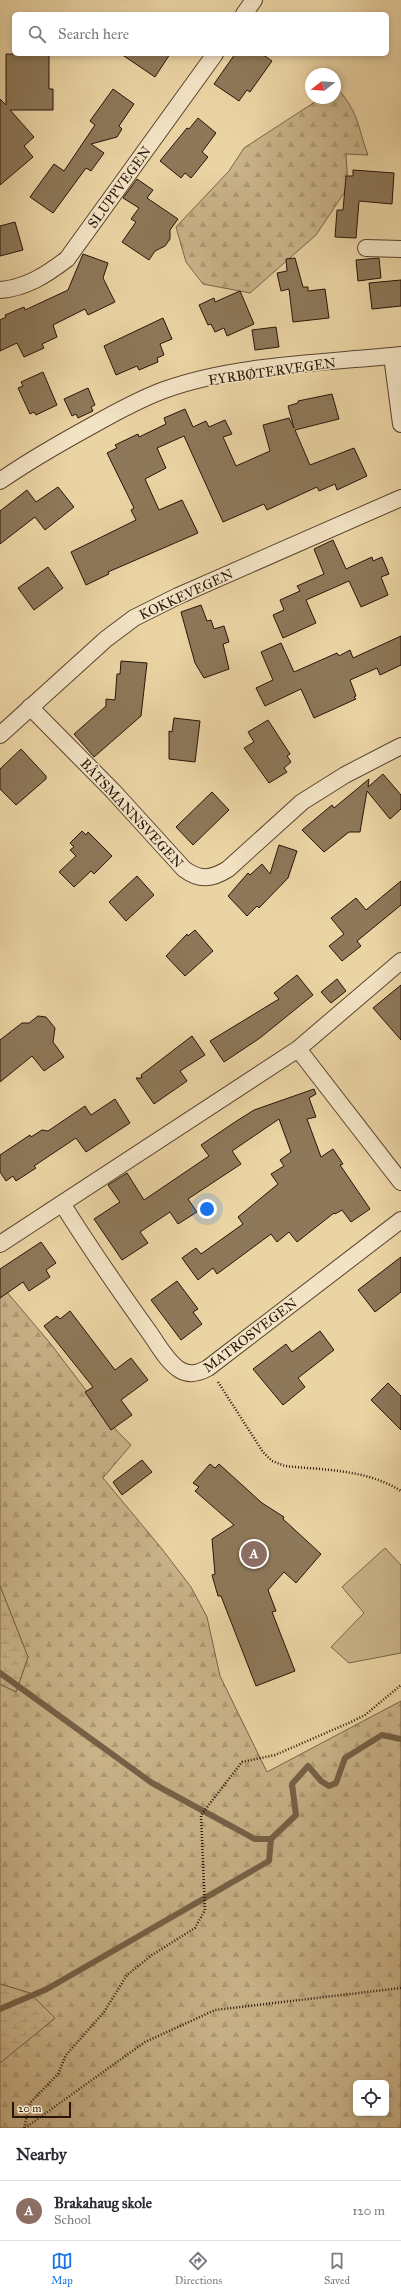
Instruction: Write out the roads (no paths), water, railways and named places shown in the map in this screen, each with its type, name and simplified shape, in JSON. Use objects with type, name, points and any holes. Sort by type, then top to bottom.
[{"type":"street","points":[[245,12],[254,0]]},
{"type":"street","name":"SLUPPVEGEN","points":[[0,290],[15,289],[44,276],[67,259],[214,56]]},
{"type":"street","points":[[366,248],[401,249]]},
{"type":"street","points":[[396,356],[401,424]]},
{"type":"street","name":"FYRBØTERVEGEN","points":[[0,481],[56,445],[125,407],[164,390],[212,377],[256,370],[396,356]]},
{"type":"street","name":"KOKKEVEGEN","points":[[0,735],[106,639],[134,618],[178,596],[401,498]]},
{"type":"street","name":"BÅTSMANNSVEGEN","points":[[30,707],[114,791],[184,869],[194,876],[204,878],[217,876],[228,869],[291,812],[318,791],[401,746]]},
{"type":"street","points":[[0,1244],[62,1205],[298,1049],[401,961]]},
{"type":"street","points":[[298,1049],[401,1182]]},
{"type":"street","name":"MATROSVEGEN","points":[[62,1205],[105,1272],[164,1352],[179,1369],[189,1374],[199,1373],[208,1368],[401,1220]]},
{"type":"waterway","points":[[0,1673],[152,1783],[255,1839],[271,1839],[296,1815],[292,1784],[308,1766],[321,1781],[329,1786],[336,1783],[345,1758],[382,1735],[401,1739]]},
{"type":"waterway","points":[[0,2009],[47,1989],[269,1861],[271,1839]]},
{"type":"place","name":"Brakahaug skole","points":[[254,1554]]}]
